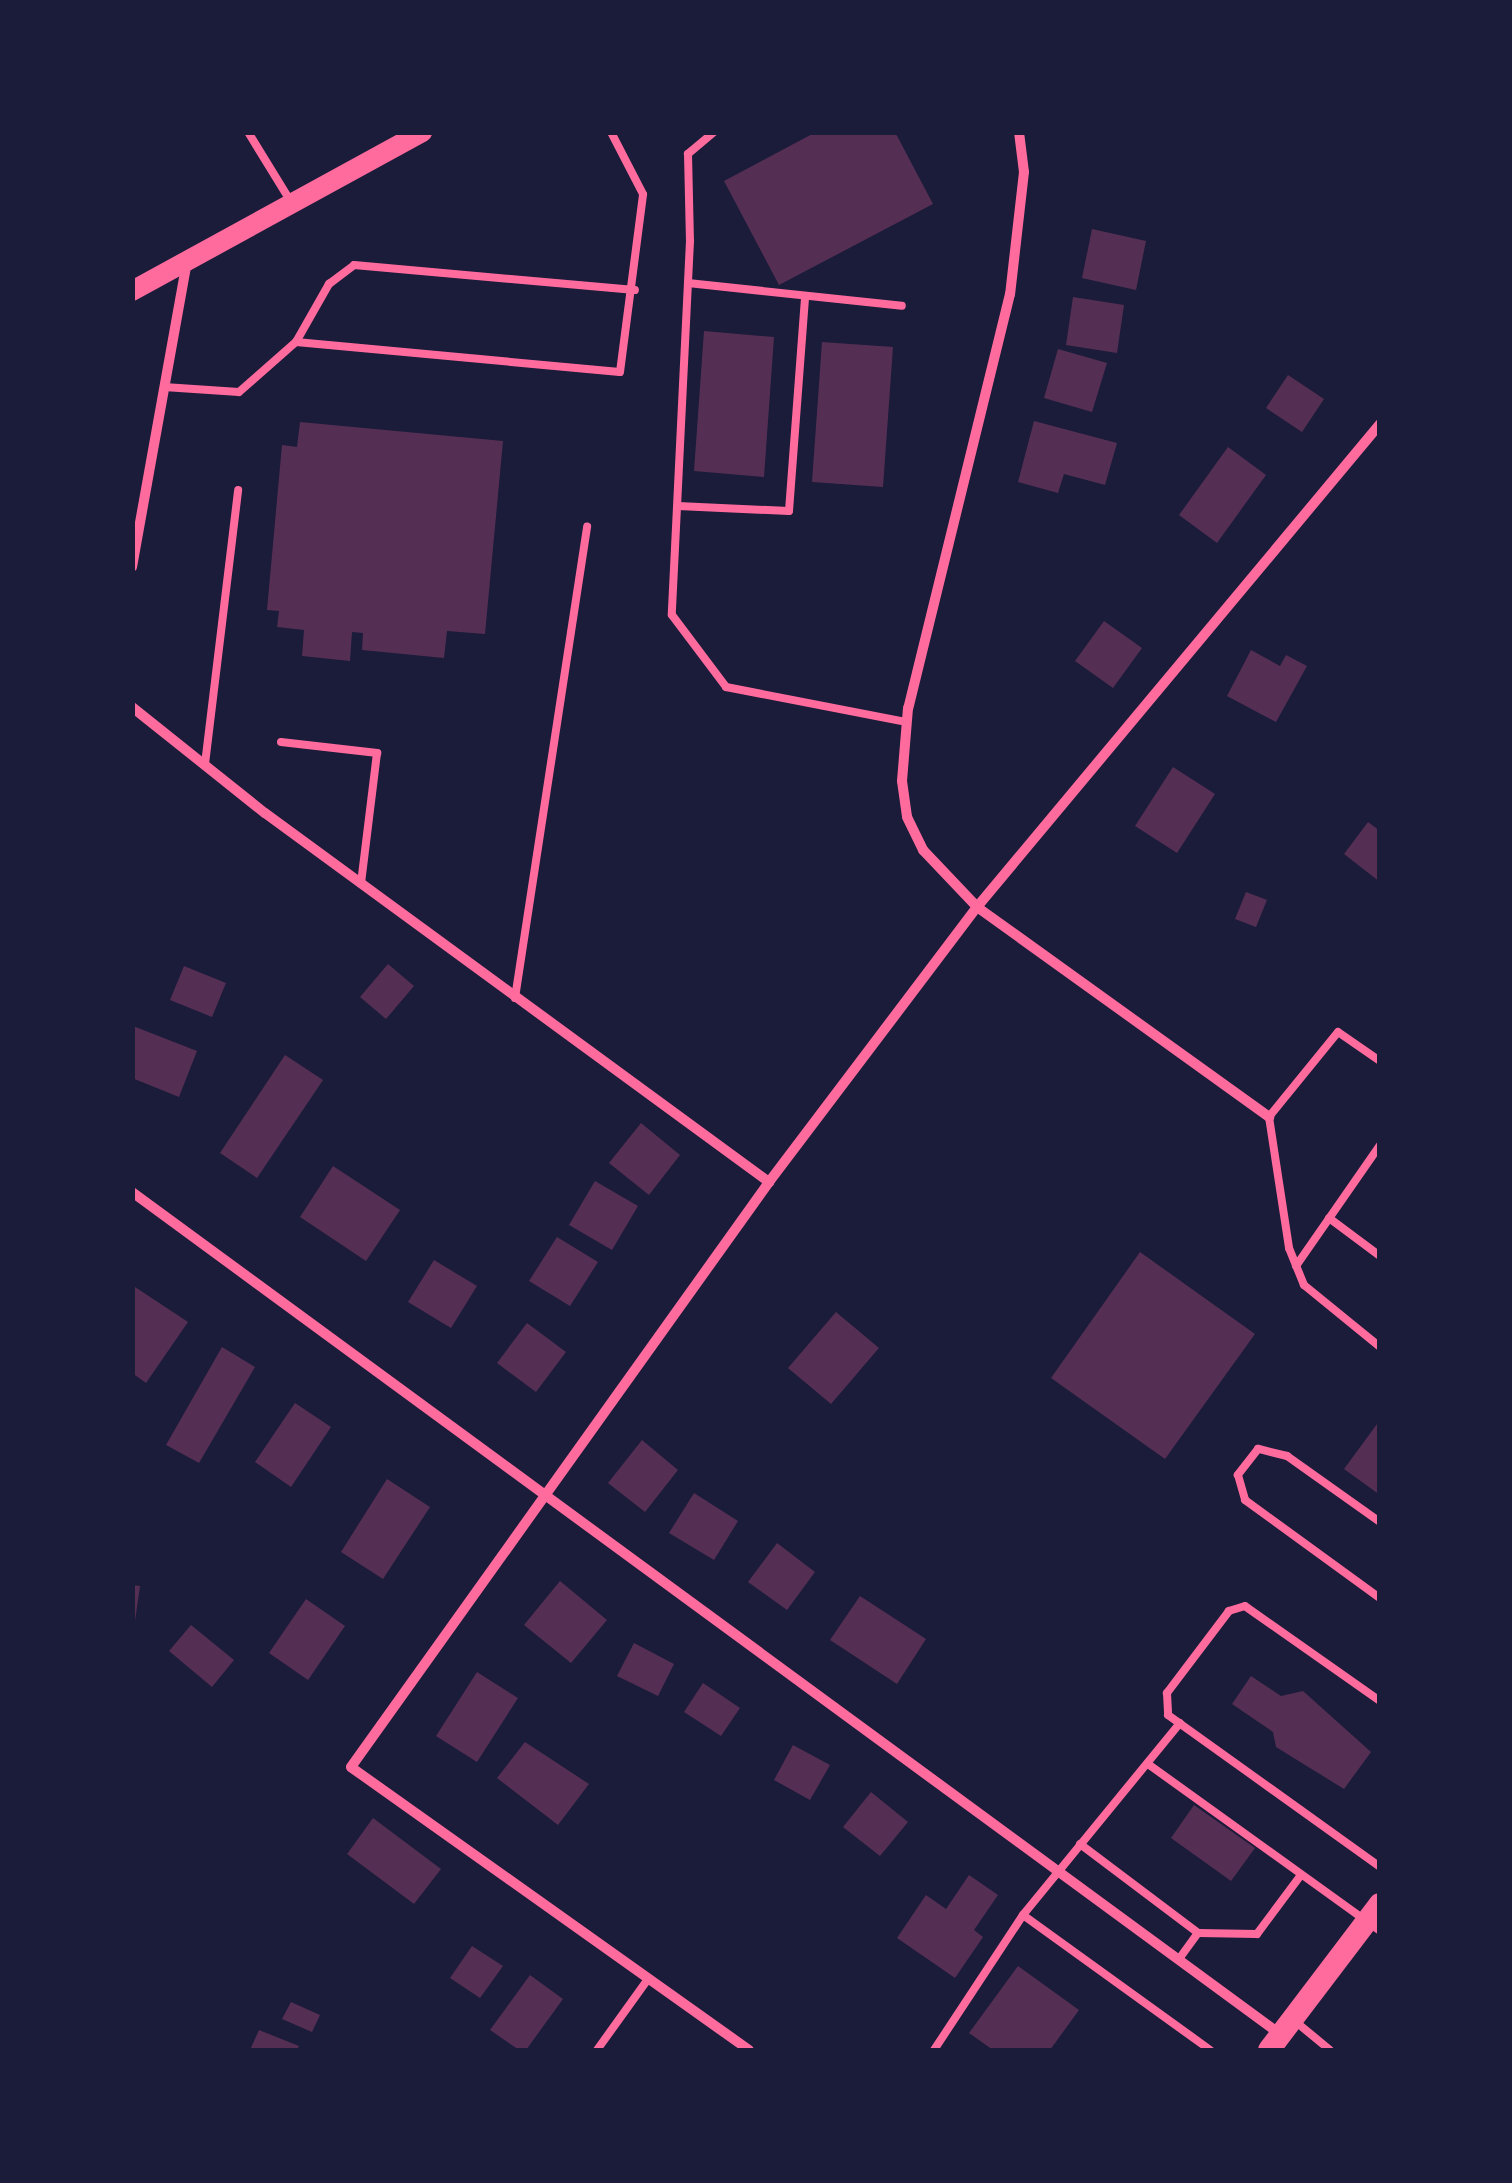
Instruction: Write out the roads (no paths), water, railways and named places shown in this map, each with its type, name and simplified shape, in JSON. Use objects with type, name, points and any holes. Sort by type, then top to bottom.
[{"type":"main road","points":[[132,291],[422,132]]},
{"type":"main road","points":[[1281,2035],[1375,1919]]},
{"type":"street","points":[[1020,132],[1024,172],[1010,294],[906,722],[907,818],[923,850],[977,907],[1270,1117]]},
{"type":"street","points":[[132,567],[188,259]]},
{"type":"street","points":[[749,2050],[351,1767],[550,1496],[770,1182],[977,907],[1380,424]]},
{"type":"street","points":[[132,707],[361,884],[770,1182]]},
{"type":"street","points":[[132,1192],[1281,2035]]},
{"type":"lane","points":[[248,132],[291,202]]},
{"type":"lane","points":[[296,342],[613,374],[623,366],[635,290],[642,194],[611,132]]},
{"type":"lane","points":[[714,132],[688,154],[688,283],[672,615],[726,687],[906,722]]},
{"type":"lane","points":[[164,388],[239,392],[296,342],[329,284],[354,265],[635,290]]},
{"type":"lane","points":[[688,283],[902,306]]},
{"type":"lane","points":[[678,506],[790,511],[805,297]]},
{"type":"lane","points":[[205,764],[238,490]]},
{"type":"lane","points":[[515,998],[587,526]]},
{"type":"lane","points":[[281,742],[377,752],[361,884]]},
{"type":"lane","points":[[1380,1061],[1338,1032],[1270,1117],[1296,1266],[1314,1295],[1380,1347]]},
{"type":"lane","points":[[1296,1266],[1380,1144]]},
{"type":"lane","points":[[1328,1218],[1380,1256]]},
{"type":"lane","points":[[1380,1522],[1286,1456],[1258,1449],[1238,1474],[1245,1500],[1380,1598]]},
{"type":"lane","points":[[1380,1701],[1245,1606],[1229,1611],[1167,1693],[1168,1715],[1380,1867]]},
{"type":"lane","points":[[934,2050],[1023,1915],[1180,1723]]},
{"type":"lane","points":[[1148,1764],[1302,1875],[1375,1919]]},
{"type":"lane","points":[[1080,1844],[1198,1934],[1257,1934],[1302,1875]]},
{"type":"lane","points":[[1023,1915],[1210,2050]]},
{"type":"lane","points":[[1179,1960],[1198,1934]]},
{"type":"lane","points":[[597,2050],[648,1979]]},
{"type":"lane","points":[[1281,2035],[1330,2050]]}]
